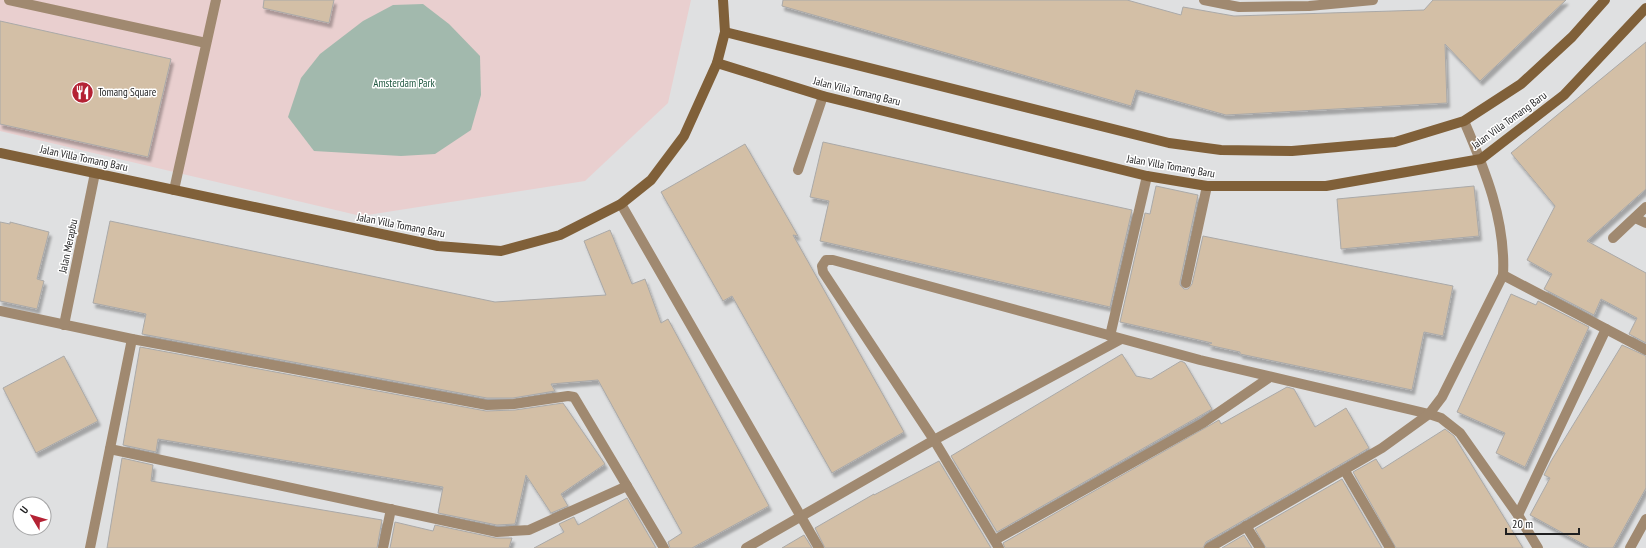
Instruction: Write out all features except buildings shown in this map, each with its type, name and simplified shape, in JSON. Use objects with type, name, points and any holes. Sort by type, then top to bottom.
[{"type":"street","points":[[9,0],[206,43]]},
{"type":"street","points":[[174,190],[216,0]]},
{"type":"street","name":"Jalan Villa Tomang Baru","points":[[0,152],[438,246],[500,251],[560,235],[622,204],[651,180],[684,136],[717,63],[725,32],[723,0]]},
{"type":"street","points":[[1204,0],[1240,7],[1372,0]]},
{"type":"street","name":"Jalan Villa Tomang Baru","points":[[725,32],[1169,143],[1213,149],[1292,151],[1395,142],[1464,121],[1521,84],[1572,36],[1605,0]]},
{"type":"street","name":"Jalan Villa Tomang Baru","points":[[717,63],[823,96],[1147,176],[1207,186],[1326,186],[1481,159],[1564,95],[1646,8]]},
{"type":"street","points":[[798,170],[823,96]]},
{"type":"street","points":[[1209,548],[1345,471],[1382,448],[1429,414],[1442,397],[1503,275],[1504,254],[1496,207],[1481,159],[1464,121]]},
{"type":"street","name":"Jalan Merapbu","points":[[64,325],[95,173]]},
{"type":"street","points":[[1110,336],[1147,176]]},
{"type":"street","points":[[1186,283],[1207,186]]},
{"type":"street","points":[[622,204],[819,548]]},
{"type":"street","points":[[1613,238],[1646,207]]},
{"type":"street","points":[[1635,218],[1646,223]]},
{"type":"street","points":[[1270,376],[1203,423],[997,544],[934,440],[823,272],[822,266],[826,260],[833,260],[1121,339],[1441,418],[1460,433],[1518,515],[1538,548]]},
{"type":"street","points":[[1503,275],[1646,350]]},
{"type":"street","points":[[0,311],[132,339],[487,405],[514,404],[568,396],[574,397],[664,548]]},
{"type":"street","points":[[1518,515],[1606,329]]},
{"type":"street","points":[[90,548],[132,339]]},
{"type":"street","points":[[746,548],[934,440],[1121,339]]},
{"type":"street","points":[[110,448],[497,532],[529,530],[627,486]]},
{"type":"street","points":[[1345,471],[1390,548]]},
{"type":"street","points":[[383,548],[391,509]]},
{"type":"street","points":[[1630,548],[1646,519]]},
{"type":"street","points":[[1246,526],[1260,548]]},
{"type":"shaded area","points":[[0,0],[691,0],[668,103],[585,181],[361,216],[0,131]]},
{"type":"green space","name":"Amsterdam Park","points":[[423,4],[449,24],[480,56],[481,95],[471,130],[435,154],[401,156],[314,151],[288,117],[301,78],[320,54],[363,21],[393,5]]},
{"type":"place","name":"Tomang Square","points":[[82,92]]}]
